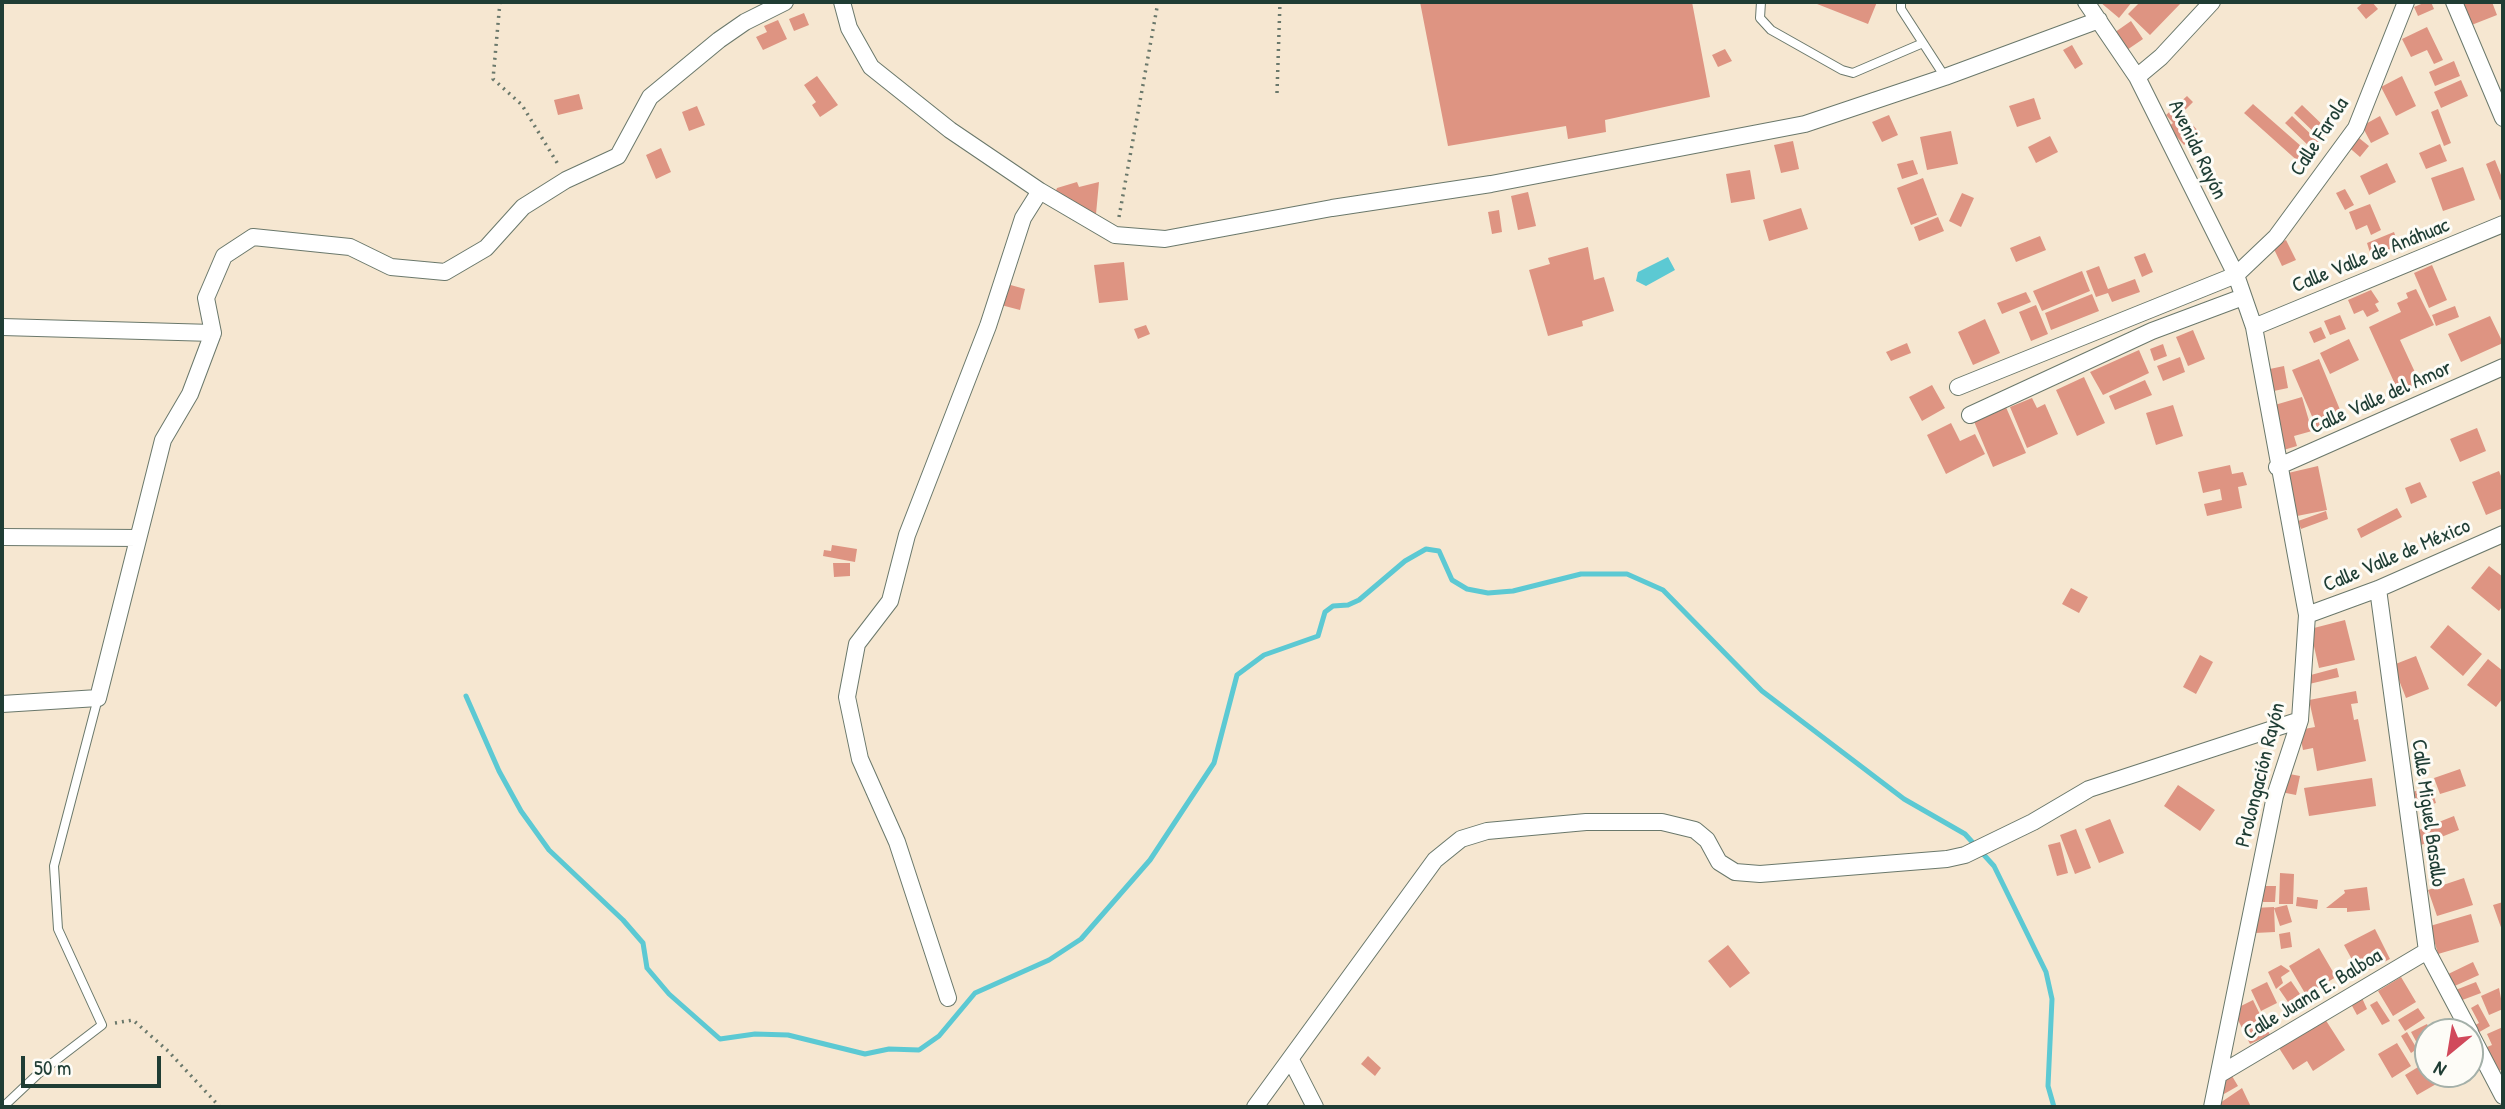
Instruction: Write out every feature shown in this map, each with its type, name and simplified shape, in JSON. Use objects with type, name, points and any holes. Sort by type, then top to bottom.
[{"type":"street","points":[[2,704],[98,698],[163,440],[190,394],[214,333],[206,298],[224,256],[253,237],[350,247],[391,267],[445,272],[486,248],[523,207],[566,180],[618,156],[650,97],[719,40],[745,22],[785,2]]},
{"type":"street","points":[[842,2],[849,29],[871,67],[950,130],[1040,191],[1115,235],[1165,239],[1332,208],[1491,184],[1805,124],[1945,77],[2099,20]]},
{"type":"street","name":"Avenida Rayón","points":[[2086,2],[2137,77],[2236,275],[2254,327]]},
{"type":"street","points":[[2137,77],[2161,57],[2211,2]]},
{"type":"street","name":"Calle Farola","points":[[2236,275],[2276,237],[2356,128],[2406,2]]},
{"type":"street","points":[[2454,2],[2497,82],[2503,118]]},
{"type":"street","points":[[948,998],[897,842],[860,759],[847,697],[857,644],[890,601],[906,534],[988,326],[1023,218],[1040,191]]},
{"type":"street","name":"Calle Valle de Anáhuac","points":[[2254,327],[2503,225]]},
{"type":"street","points":[[1958,387],[2236,275]]},
{"type":"street","points":[[1970,415],[2152,331],[2243,297]]},
{"type":"street","points":[[2144,313],[2152,331]]},
{"type":"street","points":[[2,327],[214,333]]},
{"type":"street","name":"Prolongación Rayón","points":[[2212,1107],[2275,796],[2300,720],[2307,615],[2277,467],[2254,327]]},
{"type":"street","name":"Calle Valle del Amor","points":[[2277,467],[2503,367]]},
{"type":"street","name":"Calle Valle de México","points":[[2307,615],[2378,589],[2503,534]]},
{"type":"street","points":[[2,537],[138,538]]},
{"type":"street","name":"Calle Miguel Basallo","points":[[2378,589],[2427,951],[2463,1018]]},
{"type":"street","points":[[1255,1107],[1436,859],[1461,839],[1487,831],[1586,821],[1662,822],[1695,830],[1707,840],[1719,862],[1735,872],[1760,874],[1965,855],[2033,822],[2089,789],[2300,720]]},
{"type":"street","name":"Calle Juana E. Balboa","points":[[2220,1074],[2427,951]]},
{"type":"street","name":"Calle Miguel Basallo","points":[[2484,1059],[2503,1096]]},
{"type":"street","points":[[1291,1060],[1315,1107]]},
{"type":"lane","points":[[1761,2],[1760,18],[1771,30],[1842,70],[1853,73],[1923,43]]},
{"type":"lane","points":[[1901,2],[1901,9],[1945,77]]},
{"type":"lane","points":[[3,1107],[38,1074],[102,1025],[58,929],[54,866],[98,698]]},
{"type":"path","points":[[500,2],[494,79],[522,105],[542,134],[566,180]]},
{"type":"path","points":[[1115,235],[1158,2]]},
{"type":"path","points":[[1277,93],[1280,2]]},
{"type":"path","points":[[102,1025],[133,1020],[168,1051],[219,1107]]},
{"type":"water","points":[[1668,257],[1675,270],[1646,286],[1636,281],[1638,272]]},
{"type":"building","points":[[1420,2],[1692,2],[1710,97],[1605,120],[1606,132],[1568,139],[1566,126],[1448,146]]},
{"type":"building","points":[[1812,2],[1877,2],[1868,24]]},
{"type":"building","points":[[2100,2],[2132,2],[2119,18]]},
{"type":"building","points":[[2140,2],[2182,2],[2150,35],[2128,14]]},
{"type":"building","points":[[2364,2],[2372,2],[2378,9],[2366,19],[2357,8]]},
{"type":"building","points":[[2431,2],[2434,9],[2418,16],[2414,7]]},
{"type":"building","points":[[2469,2],[2492,2],[2497,15],[2469,26],[2461,5]]},
{"type":"building","points":[[804,13],[809,25],[794,31],[789,19]]},
{"type":"building","points":[[778,20],[787,39],[763,50],[756,37],[767,32],[764,26]]},
{"type":"building","points":[[2131,21],[2143,39],[2124,52],[2111,35]]},
{"type":"building","points":[[2427,27],[2443,60],[2434,64],[2427,50],[2411,57],[2402,39]]},
{"type":"building","points":[[2072,45],[2083,64],[2075,69],[2063,50]]},
{"type":"building","points":[[1725,49],[1732,61],[1718,67],[1712,55]]},
{"type":"building","points":[[2454,61],[2460,76],[2435,86],[2429,72]]},
{"type":"building","points":[[817,76],[838,105],[820,117],[812,105],[816,102],[804,85]]},
{"type":"building","points":[[2402,76],[2416,106],[2396,116],[2381,87]]},
{"type":"building","points":[[2461,80],[2468,96],[2441,108],[2434,92]]},
{"type":"building","points":[[579,94],[583,109],[558,115],[554,100]]},
{"type":"building","points":[[2187,96],[2193,102],[2182,113],[2199,132],[2184,145],[2168,127],[2173,123],[2166,115]]},
{"type":"building","points":[[2034,98],[2041,119],[2017,127],[2009,106]]},
{"type":"building","points":[[2253,104],[2310,154],[2301,164],[2244,113]]},
{"type":"building","points":[[2302,105],[2329,131],[2321,139],[2294,113]]},
{"type":"building","points":[[697,106],[705,125],[689,131],[682,112]]},
{"type":"building","points":[[2438,109],[2451,143],[2444,146],[2431,112]]},
{"type":"building","points":[[1889,115],[1898,135],[1882,142],[1872,122]]},
{"type":"building","points":[[2292,116],[2320,143],[2313,150],[2285,123]]},
{"type":"building","points":[[2380,116],[2389,134],[2371,143],[2362,126]]},
{"type":"building","points":[[1951,131],[1958,164],[1927,170],[1920,137]]},
{"type":"building","points":[[2354,134],[2369,146],[2360,157],[2345,144]]},
{"type":"building","points":[[2050,136],[2058,152],[2036,163],[2028,147]]},
{"type":"building","points":[[1793,141],[1799,169],[1781,173],[1774,145]]},
{"type":"building","points":[[2440,144],[2447,161],[2426,169],[2419,153]]},
{"type":"building","points":[[661,148],[671,172],[656,179],[646,155]]},
{"type":"building","points":[[1913,160],[1918,174],[1902,179],[1897,164]]},
{"type":"building","points":[[2495,160],[2503,180],[2503,199],[2500,200],[2486,164]]},
{"type":"building","points":[[2387,163],[2396,182],[2369,195],[2360,176]]},
{"type":"building","points":[[2463,167],[2475,200],[2443,211],[2431,178]]},
{"type":"building","points":[[1750,170],[1755,199],[1731,203],[1726,174]]},
{"type":"building","points":[[1923,178],[1937,215],[1911,225],[1897,188]]},
{"type":"building","points":[[1077,182],[1079,187],[1099,182],[1096,214],[1080,212],[1055,193],[1057,188]]},
{"type":"building","points":[[2345,189],[2354,205],[2345,210],[2336,193]]},
{"type":"building","points":[[1528,192],[1536,226],[1518,230],[1511,196]]},
{"type":"building","points":[[1962,193],[1974,198],[1961,227],[1949,221]]},
{"type":"building","points":[[2370,204],[2381,230],[2371,235],[2367,225],[2356,230],[2349,212]]},
{"type":"building","points":[[1801,208],[1808,229],[1769,241],[1763,220]]},
{"type":"building","points":[[1499,210],[1502,232],[1492,234],[1488,212]]},
{"type":"building","points":[[1938,217],[1944,231],[1919,241],[1914,227]]},
{"type":"building","points":[[2394,232],[2399,246],[2371,256],[2367,243]]},
{"type":"building","points":[[2040,236],[2046,250],[2016,262],[2010,248]]},
{"type":"building","points":[[2286,240],[2296,260],[2282,266],[2273,247]]},
{"type":"building","points":[[1588,247],[1594,280],[1604,277],[1614,311],[1582,321],[1583,326],[1548,336],[1529,270],[1550,264],[1548,258]]},
{"type":"building","points":[[2145,253],[2153,272],[2142,277],[2134,257]]},
{"type":"building","points":[[1124,262],[1128,300],[1099,303],[1094,265]]},
{"type":"building","points":[[2432,265],[2447,300],[2429,308],[2414,273]]},
{"type":"building","points":[[2099,266],[2108,289],[2135,279],[2140,292],[2112,302],[2108,293],[2096,297],[2086,271]]},
{"type":"building","points":[[2082,271],[2090,291],[2042,311],[2033,291]]},
{"type":"building","points":[[1007,284],[1025,289],[1020,310],[1001,305]]},
{"type":"building","points":[[2416,289],[2434,325],[2400,340],[2420,383],[2399,393],[2369,327],[2401,312],[2397,303],[2408,298],[2406,293]]},
{"type":"building","points":[[2371,290],[2379,302],[2375,304],[2379,311],[2367,317],[2363,310],[2354,314],[2348,300]]},
{"type":"building","points":[[2026,292],[2031,302],[2002,314],[1997,303]]},
{"type":"building","points":[[2092,294],[2099,311],[2051,330],[2045,313]]},
{"type":"building","points":[[2036,305],[2048,334],[2031,341],[2019,312]]},
{"type":"building","points":[[2455,306],[2459,317],[2436,326],[2432,315]]},
{"type":"building","points":[[2340,315],[2346,329],[2330,335],[2324,321]]},
{"type":"building","points":[[2490,316],[2503,343],[2461,362],[2448,334]]},
{"type":"building","points":[[1985,319],[2000,353],[1973,365],[1958,332]]},
{"type":"building","points":[[1146,325],[1150,334],[1138,339],[1134,329]]},
{"type":"building","points":[[2321,327],[2326,338],[2314,343],[2309,332]]},
{"type":"building","points":[[2193,330],[2205,359],[2188,366],[2176,337]]},
{"type":"building","points":[[2349,339],[2359,360],[2330,374],[2320,353]]},
{"type":"building","points":[[1907,343],[1911,353],[1891,361],[1886,352]]},
{"type":"building","points":[[2163,344],[2167,356],[2154,361],[2150,349]]},
{"type":"building","points":[[2139,350],[2149,373],[2103,395],[2090,372]]},
{"type":"building","points":[[2180,357],[2185,372],[2163,381],[2157,366]]},
{"type":"building","points":[[2319,359],[2343,417],[2317,428],[2292,370]]},
{"type":"building","points":[[2284,366],[2288,388],[2269,392],[2265,370]]},
{"type":"building","points":[[2084,377],[2105,423],[2077,436],[2056,390]]},
{"type":"building","points":[[2145,380],[2152,395],[2115,410],[2109,396]]},
{"type":"building","points":[[1932,385],[1945,408],[1922,421],[1909,397]]},
{"type":"building","points":[[2302,397],[2312,431],[2294,436],[2297,446],[2280,451],[2268,407]]},
{"type":"building","points":[[2032,398],[2037,408],[2045,404],[2058,434],[2027,448],[2010,407]]},
{"type":"building","points":[[2005,405],[2026,453],[1993,467],[1973,419]]},
{"type":"building","points":[[2173,405],[2183,436],[2156,445],[2146,413]]},
{"type":"building","points":[[1951,423],[1960,441],[1975,434],[1985,454],[1946,474],[1927,435]]},
{"type":"building","points":[[2477,428],[2486,451],[2460,462],[2450,439]]},
{"type":"building","points":[[2230,465],[2232,474],[2243,472],[2247,485],[2238,487],[2242,508],[2207,516],[2204,504],[2222,500],[2220,489],[2203,493],[2198,472]]},
{"type":"building","points":[[2318,466],[2327,510],[2297,516],[2288,473]]},
{"type":"building","points":[[2499,471],[2503,481],[2503,508],[2486,515],[2472,482]]},
{"type":"building","points":[[2420,482],[2427,497],[2411,504],[2405,488]]},
{"type":"building","points":[[2397,508],[2402,517],[2361,538],[2357,529]]},
{"type":"building","points":[[2326,511],[2328,519],[2301,529],[2298,521]]},
{"type":"building","points":[[832,545],[857,549],[855,562],[823,556],[824,550],[831,551]]},
{"type":"building","points":[[833,563],[850,563],[850,576],[834,577]]},
{"type":"building","points":[[2489,566],[2503,577],[2503,605],[2499,611],[2471,588]]},
{"type":"building","points":[[2071,588],[2088,597],[2079,613],[2062,604]]},
{"type":"building","points":[[2345,620],[2355,660],[2319,668],[2310,629]]},
{"type":"building","points":[[2448,625],[2482,654],[2463,676],[2430,647]]},
{"type":"building","points":[[2200,655],[2213,662],[2196,694],[2183,687]]},
{"type":"building","points":[[2416,656],[2429,689],[2406,698],[2393,665]]},
{"type":"building","points":[[2488,659],[2503,671],[2503,698],[2496,707],[2467,685]]},
{"type":"building","points":[[2337,668],[2339,677],[2309,684],[2307,676]]},
{"type":"building","points":[[2356,691],[2358,703],[2351,704],[2354,720],[2358,719],[2366,761],[2317,771],[2313,748],[2303,750],[2299,730],[2315,727],[2309,700]]},
{"type":"building","points":[[2460,769],[2466,786],[2440,794],[2434,778]]},
{"type":"building","points":[[2284,773],[2300,776],[2296,795],[2281,792]]},
{"type":"building","points":[[2372,778],[2376,806],[2309,816],[2304,788]]},
{"type":"building","points":[[2178,785],[2215,810],[2200,831],[2164,806]]},
{"type":"building","points":[[2431,787],[2436,803],[2416,809],[2412,792]]},
{"type":"building","points":[[2454,816],[2459,830],[2421,845],[2416,831]]},
{"type":"building","points":[[2110,819],[2124,853],[2099,863],[2085,829]]},
{"type":"building","points":[[2076,829],[2091,868],[2075,874],[2060,835]]},
{"type":"building","points":[[2060,842],[2068,873],[2057,876],[2048,845]]},
{"type":"building","points":[[2280,873],[2294,874],[2293,904],[2279,904]]},
{"type":"building","points":[[2464,878],[2473,905],[2437,916],[2428,890]]},
{"type":"building","points":[[2263,886],[2276,886],[2275,902],[2263,902]]},
{"type":"building","points":[[2367,887],[2370,910],[2347,912],[2347,908],[2326,908],[2345,893],[2344,890]]},
{"type":"building","points":[[2297,897],[2318,900],[2317,909],[2296,906]]},
{"type":"building","points":[[2503,902],[2503,933],[2493,905]]},
{"type":"building","points":[[2287,905],[2292,922],[2280,926],[2274,908]]},
{"type":"building","points":[[2274,907],[2275,932],[2255,933],[2253,908]]},
{"type":"building","points":[[2471,914],[2479,942],[2438,954],[2430,926]]},
{"type":"building","points":[[2375,929],[2390,959],[2360,974],[2344,945]]},
{"type":"building","points":[[2290,932],[2292,947],[2281,949],[2279,934]]},
{"type":"building","points":[[1728,945],[1750,973],[1730,988],[1708,961]]},
{"type":"building","points":[[2319,948],[2336,977],[2306,995],[2289,966]]},
{"type":"building","points":[[2473,962],[2479,975],[2448,989],[2442,977]]},
{"type":"building","points":[[2281,965],[2290,971],[2281,977],[2283,983],[2276,989],[2268,972]]},
{"type":"building","points":[[2401,977],[2416,1002],[2393,1016],[2378,991]]},
{"type":"building","points":[[2291,981],[2300,994],[2288,1002],[2279,989]]},
{"type":"building","points":[[2267,982],[2277,1003],[2261,1011],[2251,990]]},
{"type":"building","points":[[2476,982],[2481,993],[2457,1002],[2453,991]]},
{"type":"building","points":[[2499,988],[2503,1009],[2489,1015],[2481,996]]},
{"type":"building","points":[[2362,998],[2367,1009],[2357,1015],[2351,1004]]},
{"type":"building","points":[[2253,1000],[2270,1035],[2250,1044],[2233,1010]]},
{"type":"building","points":[[2377,1001],[2390,1021],[2382,1025],[2370,1005]]},
{"type":"building","points":[[2478,1004],[2490,1026],[2484,1029],[2484,1018],[2476,1018],[2471,1008]]},
{"type":"building","points":[[2418,1008],[2425,1018],[2414,1018],[2414,1025],[2405,1031],[2398,1020]]},
{"type":"building","points":[[2325,1019],[2345,1050],[2313,1071],[2307,1061],[2293,1070],[2279,1048]]},
{"type":"building","points":[[2503,1027],[2503,1069],[2492,1074],[2484,1054],[2484,1048],[2492,1045],[2487,1034]]},
{"type":"building","points":[[2407,1032],[2414,1044],[2414,1051],[2411,1053],[2401,1036]]},
{"type":"building","points":[[2397,1043],[2411,1066],[2392,1078],[2378,1054]]},
{"type":"building","points":[[1368,1056],[1381,1068],[1375,1076],[1361,1064]]},
{"type":"building","points":[[2414,1070],[2414,1088],[2429,1088],[2417,1095],[2405,1075]]},
{"type":"building","points":[[2232,1076],[2238,1086],[2224,1094],[2221,1082]]},
{"type":"building","points":[[2242,1088],[2251,1107],[2218,1107],[2217,1105]]},
{"type":"waterway","points":[[466,696],[499,771],[521,811],[549,850],[623,920],[643,943],[647,968],[669,994],[720,1039],[755,1034],[788,1035],[865,1054],[889,1049],[919,1050],[939,1036],[975,993],[1049,960],[1081,939],[1150,860],[1214,763],[1237,675],[1264,655],[1318,636],[1325,612],[1333,606],[1348,605],[1359,600],[1405,561],[1426,549],[1439,551],[1452,580],[1467,589],[1488,593],[1513,591],[1581,574],[1627,574],[1663,590],[1762,691],[1904,799],[1965,834],[1994,866],[2046,972],[2052,999],[2048,1086],[2054,1107]]}]
